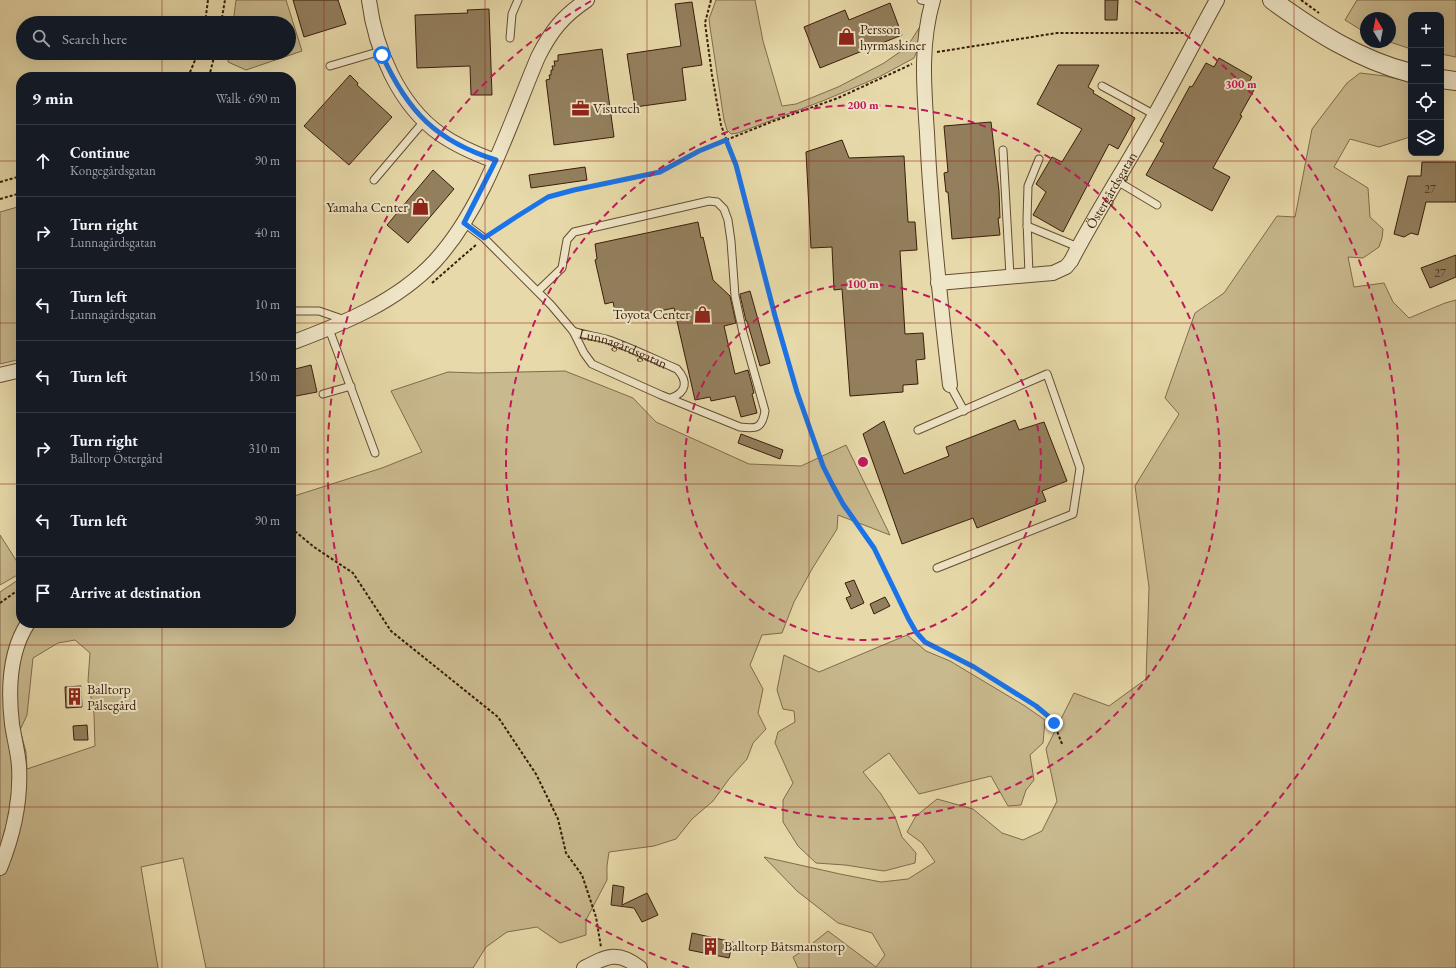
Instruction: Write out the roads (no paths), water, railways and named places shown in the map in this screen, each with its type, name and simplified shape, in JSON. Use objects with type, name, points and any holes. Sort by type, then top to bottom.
[{"type":"street","points":[[369,0],[372,22],[380,51],[391,74],[412,106],[439,134],[480,155],[496,160]]},
{"type":"street","name":"Östergårdsgatan","points":[[938,283],[1053,273],[1066,267],[1071,261],[1094,218],[1155,115],[1196,37],[1218,0]]},
{"type":"street","points":[[1272,0],[1315,30],[1347,48],[1375,62],[1408,72]]},
{"type":"street","points":[[929,1],[924,44],[929,181],[938,283],[950,385]]},
{"type":"street","points":[[296,341],[329,329],[385,300],[419,276],[434,262],[464,223],[496,160],[538,56],[546,41],[554,29],[579,2]]},
{"type":"street","points":[[1444,79],[1456,81]]},
{"type":"street","points":[[0,375],[16,371]]},
{"type":"street","points":[[0,868],[9,846],[18,798],[19,766],[10,702],[12,664],[16,648],[25,628]]},
{"type":"street","points":[[584,968],[603,957],[612,955],[622,957],[640,968]]},
{"type":"lane","points":[[510,38],[512,14],[518,0]]},
{"type":"lane","points":[[330,66],[380,51]]},
{"type":"lane","points":[[1102,86],[1155,115]]},
{"type":"lane","points":[[374,180],[425,120]]},
{"type":"lane","points":[[1003,150],[1010,276]]},
{"type":"lane","points":[[1029,275],[1027,226],[1028,186],[1039,159]]},
{"type":"lane","points":[[1117,181],[1157,205]]},
{"type":"lane","points":[[538,291],[562,268],[567,240],[574,232],[709,201],[717,202],[724,209],[728,220],[735,296],[743,333],[765,411],[764,421],[752,428],[740,427],[672,398]]},
{"type":"lane","name":"Lunnagårdsgatan","points":[[464,223],[484,238],[538,291],[573,331],[584,353],[592,364],[672,398],[680,395],[684,389],[684,376],[677,369],[604,338],[573,331]]},
{"type":"lane","points":[[1027,226],[1078,247]]},
{"type":"lane","points":[[296,311],[319,310],[346,320]]},
{"type":"lane","points":[[329,329],[375,453]]},
{"type":"lane","points":[[918,430],[1047,374],[1080,468],[1072,514],[937,568]]},
{"type":"lane","points":[[950,385],[964,411]]},
{"type":"lane","points":[[323,394],[351,386]]},
{"type":"place","name":"Persson hyrmaskiner","points":[[847,37]]},
{"type":"place","name":"Visutech","points":[[580,108]]},
{"type":"place","name":"Yamaha Center","points":[[421,207]]},
{"type":"place","name":"Toyota Center","points":[[703,314]]},
{"type":"place","name":"Balltorp Pålsegård","points":[[74,697]]},
{"type":"place","name":"Balltorp Båtsmanstorp","points":[[711,946]]}]
